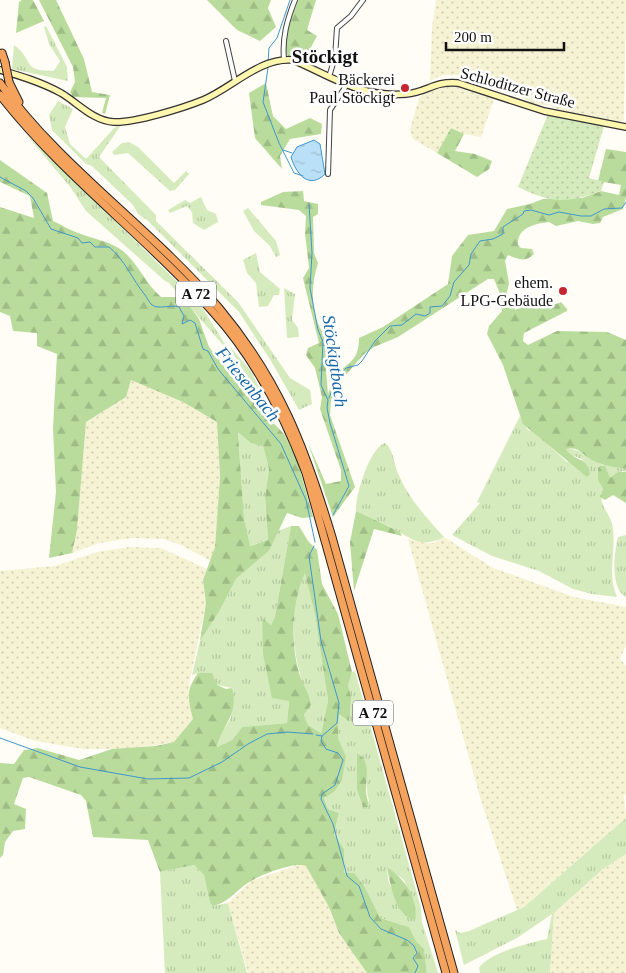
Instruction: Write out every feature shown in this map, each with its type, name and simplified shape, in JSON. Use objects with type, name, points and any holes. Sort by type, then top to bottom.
[{"type":"highway","points":[[2,53],[9,82],[26,115]]},
{"type":"highway","name":"A 72","points":[[0,83],[26,115],[218,307],[242,338],[278,394],[312,470],[328,538],[454,973]]},
{"type":"highway","name":"A 72","points":[[0,95],[46,146],[214,312],[237,341],[259,375],[288,428],[306,473],[328,538]]},
{"type":"highway","name":"A 72","points":[[332,552],[446,973]]},
{"type":"street","points":[[0,70],[38,82],[62,94],[97,117],[114,122],[142,118],[203,100],[259,69],[284,60],[285,25],[295,0]]},
{"type":"street","points":[[329,77],[335,57],[337,28],[351,16],[363,0]]},
{"type":"street","points":[[226,41],[235,81]]},
{"type":"street","name":"Schloditzer Straße","points":[[284,60],[293,60],[346,86],[364,92],[407,94],[443,82],[458,83],[544,111],[626,127]]},
{"type":"street","points":[[328,174],[330,110],[346,86]]},
{"type":"shaded area","points":[[436,0],[626,0],[624,120],[618,123],[559,110],[549,105],[536,105],[517,95],[456,75],[442,75],[430,81],[432,28]]},
{"type":"shaded area","points":[[443,85],[455,86],[494,99],[481,137],[464,134],[451,128],[437,153],[413,139],[410,130],[419,98],[423,93]]},
{"type":"shaded area","points":[[131,379],[183,402],[217,422],[220,477],[215,547],[211,561],[181,545],[163,539],[132,538],[99,543],[72,553],[77,529],[86,422],[126,397]]},
{"type":"shaded area","points":[[444,537],[493,568],[574,597],[626,607],[626,645],[620,659],[626,666],[626,794],[624,795],[626,818],[524,907],[517,910],[480,797],[408,539],[433,543]]},
{"type":"shaded area","points":[[129,547],[161,548],[207,569],[203,580],[206,603],[189,685],[188,700],[193,719],[174,742],[131,749],[84,749],[59,745],[32,740],[0,728],[0,571],[55,566],[97,552]]},
{"type":"shaded area","points":[[626,854],[626,973],[550,973],[554,913],[603,869]]},
{"type":"shaded area","points":[[301,864],[307,866],[329,907],[339,933],[367,973],[248,973],[228,903],[251,881]]},
{"type":"green space","points":[[22,0],[33,0],[44,21],[16,33],[19,2]]},
{"type":"green space","points":[[39,0],[56,0],[84,59],[92,92],[110,95],[105,114],[102,113],[106,98],[73,97],[70,92],[75,82],[73,67]]},
{"type":"green space","points":[[207,0],[271,0],[268,8],[276,27],[260,41],[237,30]]},
{"type":"green space","points":[[298,0],[316,0],[307,30],[317,36],[303,62],[288,56],[285,44],[288,28]]},
{"type":"green space","points":[[46,26],[67,67],[68,81],[12,69],[14,45],[32,67],[54,71],[60,61],[49,44],[44,27]]},
{"type":"green space","points":[[266,83],[273,116],[286,129],[310,118],[322,124],[321,134],[290,139],[280,156],[282,169],[255,138],[249,93]]},
{"type":"green space","points":[[58,101],[73,109],[65,127],[70,144],[86,159],[118,124],[121,125],[99,157],[156,215],[156,221],[238,302],[290,378],[310,390],[312,404],[299,410],[271,361],[239,312],[147,220],[138,214],[133,205],[92,166],[86,164],[52,130],[49,115]]},
{"type":"green space","points":[[548,114],[604,126],[589,178],[604,182],[601,191],[578,198],[559,200],[540,196],[518,187]]},
{"type":"green space","points":[[451,128],[464,134],[455,151],[475,154],[492,161],[489,169],[477,177],[437,153]]},
{"type":"green space","points":[[26,134],[200,304],[225,344],[223,345],[169,283],[86,211],[71,188]]},
{"type":"green space","points":[[129,142],[138,147],[174,183],[186,171],[189,174],[175,190],[170,191],[128,153],[114,155],[112,152],[122,143]]},
{"type":"green space","points":[[606,149],[626,152],[626,197],[623,209],[603,217],[600,223],[593,224],[578,221],[556,226],[549,222],[528,228],[520,234],[518,245],[521,248],[532,249],[534,254],[528,259],[518,259],[508,255],[505,261],[509,283],[507,292],[515,310],[526,304],[543,300],[549,307],[561,302],[567,309],[567,311],[524,333],[523,341],[528,345],[557,331],[607,332],[626,340],[626,469],[598,463],[581,452],[571,448],[566,449],[589,469],[590,474],[587,477],[523,424],[503,365],[487,334],[489,326],[502,311],[499,291],[494,279],[488,279],[398,337],[374,347],[363,355],[345,376],[341,370],[355,357],[359,338],[383,327],[448,284],[452,256],[468,235],[494,231],[507,209],[543,199],[582,198],[601,191],[619,195],[621,185],[598,181]]},
{"type":"green space","points":[[0,160],[47,193],[53,221],[119,248],[129,257],[161,297],[183,297],[199,319],[209,347],[242,390],[284,434],[297,459],[313,517],[302,518],[287,513],[269,551],[236,579],[219,612],[200,641],[206,603],[203,580],[215,547],[220,477],[217,422],[183,402],[131,380],[126,397],[86,422],[77,530],[72,553],[49,558],[56,492],[53,428],[57,354],[37,346],[37,333],[13,331],[10,316],[0,312],[0,207],[34,218],[30,196],[0,182]],"holes":[[[238,432],[251,443],[263,446],[269,469],[265,497],[268,540],[250,546],[244,519]]]},
{"type":"green space","points":[[303,191],[304,201],[318,204],[318,214],[313,217],[314,253],[318,263],[315,273],[313,303],[318,323],[328,340],[326,370],[328,394],[336,374],[341,382],[331,400],[330,415],[355,487],[333,517],[308,443],[326,484],[341,481],[341,470],[320,409],[322,397],[315,368],[306,355],[308,348],[319,343],[303,278],[309,268],[305,233],[306,216],[299,210],[261,205],[261,202],[283,192]]},
{"type":"green space","points":[[201,197],[207,210],[216,214],[218,222],[204,230],[193,223],[192,212],[187,206],[170,213],[168,210],[185,200],[190,203]]},
{"type":"green space","points":[[248,208],[276,241],[280,255],[276,257],[270,246],[254,231],[243,211]]},
{"type":"green space","points":[[256,253],[260,272],[280,289],[279,295],[274,295],[268,306],[259,307],[256,283],[247,273],[243,260]]},
{"type":"green space","points":[[284,288],[295,294],[292,320],[298,328],[299,337],[287,338]]},
{"type":"green space","points":[[231,348],[251,371],[265,400],[255,389]]},
{"type":"green space","points":[[520,416],[528,430],[534,432],[567,462],[584,460],[569,454],[566,449],[569,448],[584,453],[601,464],[626,469],[626,472],[623,471],[600,484],[603,489],[601,500],[613,529],[612,572],[617,597],[592,594],[573,589],[539,571],[492,556],[452,535],[480,503],[477,502]]},
{"type":"green space","points":[[238,431],[251,442],[263,446],[269,469],[265,497],[268,540],[249,546],[244,519]]},
{"type":"green space","points":[[385,443],[392,452],[397,471],[406,490],[444,537],[431,542],[420,542],[356,511],[364,473],[374,453],[379,446]]},
{"type":"green space","points":[[605,466],[610,478],[618,472],[626,472],[626,503],[613,495],[605,500],[600,497],[603,489],[598,480],[598,468]]},
{"type":"green space","points":[[356,511],[400,532],[402,536],[374,529],[354,591],[350,542]]},
{"type":"green space","points":[[291,526],[275,616],[271,625],[262,619],[263,634],[289,701],[287,723],[242,727],[232,740],[217,747],[221,734],[231,718],[232,688],[217,685],[198,673],[192,675],[200,641],[219,612],[236,579],[269,551],[278,531]]},
{"type":"green space","points":[[291,526],[299,526],[308,541],[317,550],[322,584],[338,614],[352,672],[348,686],[351,697],[349,721],[339,714],[338,738],[346,756],[342,780],[334,792],[324,798],[328,809],[339,813],[334,834],[344,849],[344,873],[354,873],[364,886],[380,918],[409,927],[416,941],[424,949],[427,973],[367,973],[339,933],[329,907],[306,866],[295,865],[256,878],[224,902],[213,906],[210,903],[204,875],[194,865],[160,872],[148,840],[93,837],[86,801],[81,795],[29,777],[23,778],[14,804],[26,809],[25,829],[13,831],[5,842],[3,855],[0,858],[0,763],[14,764],[24,750],[38,748],[79,760],[112,749],[156,746],[174,742],[193,719],[189,690],[198,673],[212,673],[217,685],[226,689],[232,688],[234,697],[232,712],[217,747],[232,740],[242,727],[287,723],[289,701],[272,698],[263,654],[262,618],[271,625],[275,616]],"holes":[[[305,573],[315,615],[328,701],[321,733],[308,725],[304,715],[311,705],[299,673],[294,648],[295,609]]]},
{"type":"green space","points":[[626,535],[626,597],[617,587],[614,570],[618,537]]},
{"type":"green space","points":[[305,572],[315,615],[328,701],[321,733],[308,725],[304,715],[311,705],[300,672],[294,639],[296,606]]},
{"type":"green space","points":[[355,671],[421,908],[422,922],[438,973],[427,973],[424,950],[416,941],[409,927],[380,918],[373,906],[344,873],[344,849],[334,834],[339,813],[328,809],[324,797],[334,792],[346,756],[338,738],[339,713],[348,720],[348,686],[352,672]],"holes":[[[357,753],[362,759],[366,771],[369,801],[363,807],[357,790]],[[387,867],[404,880],[411,897],[400,909],[388,880]]]},
{"type":"green space","points":[[357,753],[366,765],[368,807],[363,807],[357,790]]},
{"type":"green space","points":[[626,818],[626,854],[603,869],[554,913],[550,973],[480,973],[479,968],[491,957],[500,953],[547,939],[552,914],[517,938],[464,965],[455,930],[460,933],[469,931],[524,907]]},
{"type":"green space","points":[[194,865],[204,875],[210,903],[213,906],[228,903],[247,973],[165,973],[160,872]]},
{"type":"green space","points":[[387,867],[399,877],[409,890],[415,904],[415,920],[408,917],[398,906]]},
{"type":"water","points":[[314,140],[320,144],[325,174],[319,179],[309,180],[304,178],[296,169],[291,157],[297,147]]},
{"type":"waterway","name":"Stöckigtbach","points":[[268,62],[269,48],[277,38],[290,0]]},
{"type":"waterway","name":"Stöckigtbach","points":[[268,68],[263,102],[279,143],[294,173],[303,176]]},
{"type":"waterway","name":"Stöckigtbach","points":[[283,150],[292,153]]},
{"type":"waterway","name":"Friesenbach","points":[[0,177],[26,191],[33,198],[51,229],[78,238],[82,243],[90,242],[95,247],[109,247],[115,252],[152,305],[158,307],[179,307],[184,316],[182,324],[190,320],[195,323],[203,349],[208,351],[218,369],[281,444],[306,500],[315,542]]},
{"type":"waterway","points":[[341,374],[346,368],[358,365],[375,341],[390,326],[402,325],[416,314],[425,316],[430,313],[430,307],[442,306],[450,296],[454,282],[469,265],[471,254],[480,241],[493,239],[503,234],[503,227],[523,214],[524,211],[531,210],[549,215],[559,212],[591,216],[604,209],[622,208],[626,202]]},
{"type":"waterway","name":"Stöckigtbach","points":[[309,204],[312,253],[310,288],[318,330],[323,342],[321,385],[328,400],[327,408],[330,423],[349,486],[333,515]]},
{"type":"waterway","points":[[329,398],[337,378]]},
{"type":"waterway","name":"Friesenbach","points":[[314,546],[309,556],[321,641],[339,703],[337,723],[322,736],[321,741],[326,749],[338,753],[343,760],[335,785],[322,794],[321,799],[333,824],[347,876],[359,886],[370,917],[381,929],[407,940],[414,946],[417,953],[413,958],[418,966],[415,973]]},
{"type":"waterway","points":[[0,738],[80,767],[148,779],[189,778],[222,762],[248,744],[267,734],[287,732],[313,734]]},
{"type":"waterway","name":"Friesenbach","points":[[316,735],[322,736]]},
{"type":"place","name":"Bäckerei Paul Stöckigt","points":[[405,88]]},
{"type":"place","name":"ehem. LPG-Gebäude","points":[[563,291]]},
{"type":"district","name":"Stöckigt","points":[[325,56]]}]
